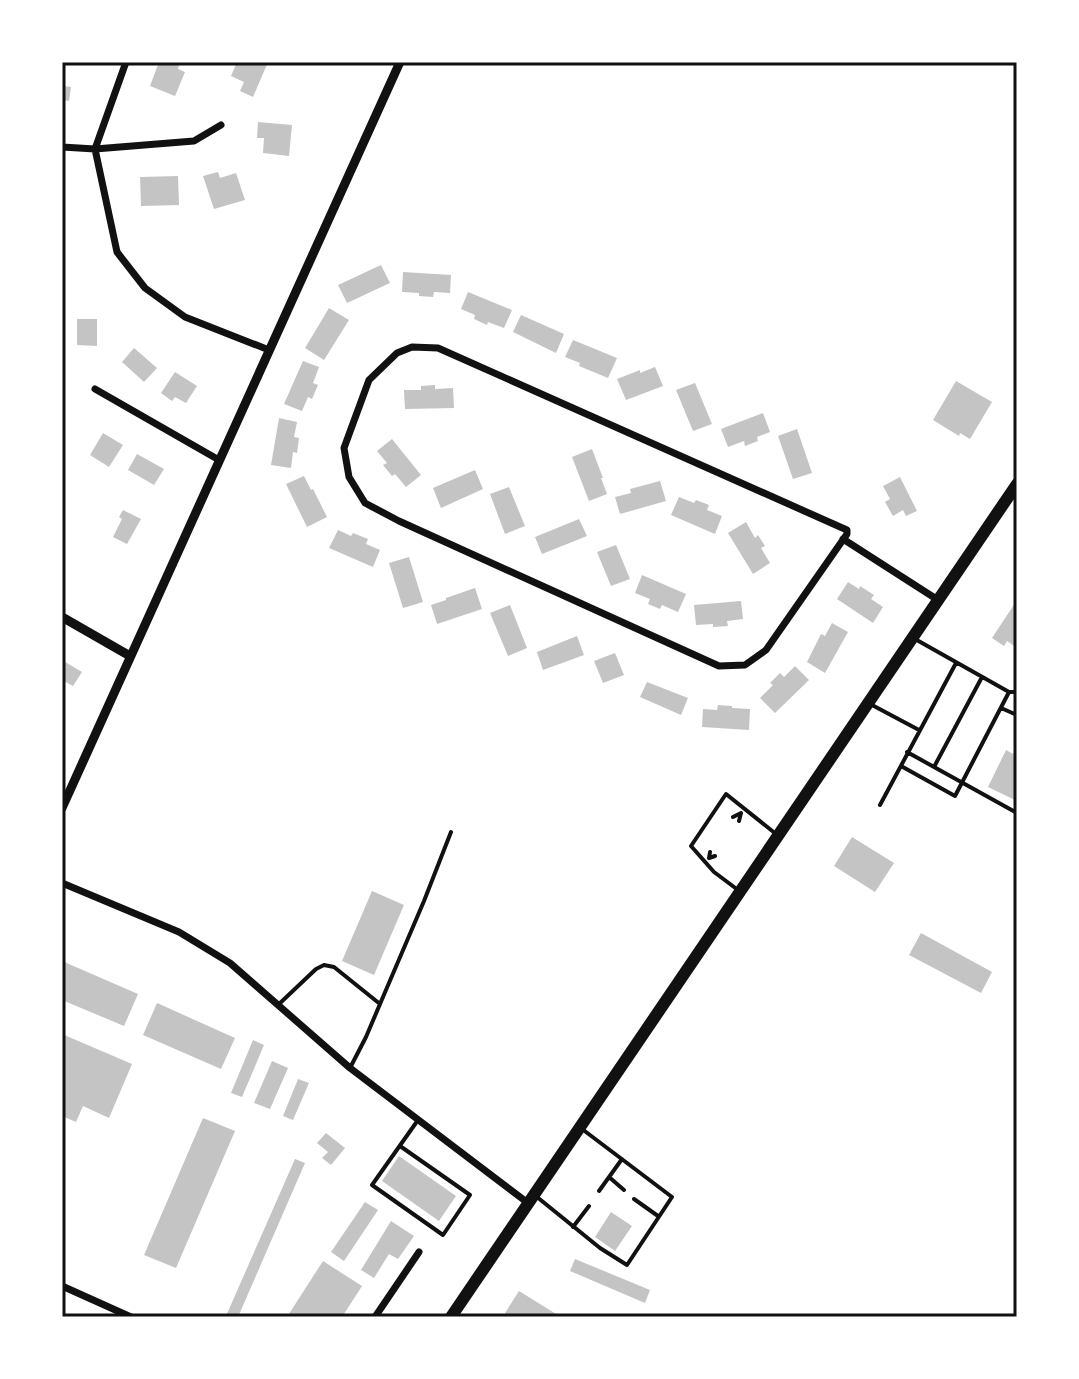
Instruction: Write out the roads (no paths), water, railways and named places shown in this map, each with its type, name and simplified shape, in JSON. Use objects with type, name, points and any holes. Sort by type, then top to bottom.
[{"type":"highway","points":[[451,1317],[1017,484]]},
{"type":"street","points":[[126,62],[95,149],[117,252],[145,288],[185,317],[269,350]]},
{"type":"street","points":[[62,808],[400,62]]},
{"type":"street","points":[[62,147],[95,149],[194,141],[221,125]]},
{"type":"street","points":[[412,347],[438,348],[847,530],[843,539],[766,650],[745,665],[719,666],[365,503],[349,477],[344,448],[369,380],[397,353],[412,347]]},
{"type":"street","points":[[95,389],[219,460]]},
{"type":"street","points":[[843,539],[938,600]]},
{"type":"street","points":[[62,617],[130,656]]},
{"type":"street","points":[[62,883],[179,932],[230,963],[350,1068],[531,1199]]},
{"type":"street","points":[[375,1317],[419,1252]]},
{"type":"street","points":[[62,1286],[131,1317]]},
{"type":"lane","points":[[913,638],[1009,692],[1017,692]]},
{"type":"lane","points":[[880,805],[956,663]]},
{"type":"lane","points":[[934,767],[982,677]]},
{"type":"lane","points":[[901,766],[955,796],[1009,692]]},
{"type":"lane","points":[[868,703],[919,730]]},
{"type":"lane","points":[[1001,708],[1017,715]]},
{"type":"lane","points":[[907,752],[1017,813]]},
{"type":"lane","points":[[740,891],[714,872],[710,857],[691,846],[726,794],[778,836]]},
{"type":"lane","points":[[736,819],[743,810]]},
{"type":"lane","points":[[350,1068],[366,1037],[451,832]]},
{"type":"lane","points":[[278,1005],[324,965],[334,967],[380,1004]]},
{"type":"lane","points":[[400,1146],[470,1195],[443,1235],[372,1185],[418,1120]]},
{"type":"lane","points":[[531,1199],[627,1265],[672,1197],[580,1128]]},
{"type":"lane","points":[[599,1191],[622,1159]]},
{"type":"lane","points":[[609,1177],[624,1190]]},
{"type":"lane","points":[[634,1199],[658,1216]]},
{"type":"lane","points":[[573,1227],[589,1206]]}]
